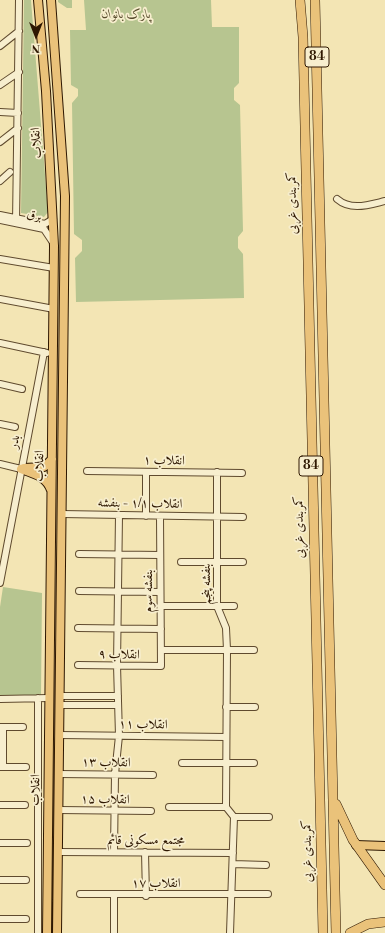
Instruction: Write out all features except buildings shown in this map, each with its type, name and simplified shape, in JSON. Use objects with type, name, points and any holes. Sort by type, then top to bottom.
[{"type":"highway","name":"کمربندی غربی","points":[[300,0],[303,38],[323,933]]},
{"type":"highway","name":"کمربندی غربی","points":[[315,0],[319,114],[336,933]]},
{"type":"highway","points":[[334,798],[345,826],[356,845],[385,885]]},
{"type":"highway","points":[[350,933],[368,924],[385,922]]},
{"type":"main road","name":"انقلاب","points":[[38,0],[46,91],[54,246],[46,931]]},
{"type":"main road","name":"انقلاب","points":[[51,0],[65,196],[57,933]]},
{"type":"main road","points":[[46,91],[58,91]]},
{"type":"main road","points":[[21,469],[44,467],[52,459]]},
{"type":"main road","points":[[21,469],[42,477],[48,483],[52,492]]},
{"type":"main road","points":[[48,755],[59,755]]},
{"type":"main road","points":[[356,845],[385,846]]},
{"type":"street","points":[[17,221],[19,0]]},
{"type":"street","points":[[0,46],[19,31]]},
{"type":"street","points":[[0,85],[18,72]]},
{"type":"street","points":[[0,112],[18,113]]},
{"type":"street","points":[[0,142],[18,128]]},
{"type":"street","points":[[0,180],[10,172]]},
{"type":"street","points":[[337,199],[342,204],[356,207],[385,201]]},
{"type":"street","name":"برق","points":[[0,215],[44,229],[48,232],[54,246]]},
{"type":"street","name":"برق","points":[[0,220],[45,224],[53,219]]},
{"type":"street","points":[[0,259],[54,268]]},
{"type":"street","points":[[0,299],[54,309]]},
{"type":"street","points":[[0,343],[53,354]]},
{"type":"street","name":"بدر","points":[[0,583],[44,352]]},
{"type":"street","points":[[0,384],[22,389]]},
{"type":"street","points":[[0,424],[15,427]]},
{"type":"street","points":[[0,464],[21,469]]},
{"type":"street","name":"انقلاب ۱","points":[[86,471],[242,473]]},
{"type":"street","points":[[146,472],[146,516]]},
{"type":"street","name":"بنفشه پنجم","points":[[217,472],[217,606],[226,628],[227,650],[226,806]]},
{"type":"street","name":"انقلاب ۱/۱ - بنفشه","points":[[62,514],[243,517]]},
{"type":"street","points":[[114,852],[116,774],[119,736],[117,666],[119,515]]},
{"type":"street","name":"بنفشه سوم","points":[[160,516],[161,666]]},
{"type":"street","points":[[79,554],[160,555]]},
{"type":"street","points":[[182,562],[243,562]]},
{"type":"street","points":[[79,591],[160,592]]},
{"type":"street","points":[[160,606],[234,606]]},
{"type":"street","points":[[78,628],[160,629]]},
{"type":"street","points":[[161,650],[254,650]]},
{"type":"street","name":"انقلاب ۹","points":[[78,665],[161,666]]},
{"type":"street","points":[[60,696],[118,696]]},
{"type":"street","points":[[38,698],[38,933]]},
{"type":"street","points":[[0,699],[49,698]]},
{"type":"street","points":[[60,705],[118,705]]},
{"type":"street","points":[[226,707],[255,707]]},
{"type":"street","points":[[23,727],[1,727],[1,767],[26,767]]},
{"type":"street","name":"انقلاب ۱۱","points":[[60,736],[226,737]]},
{"type":"street","points":[[182,763],[254,763]]},
{"type":"street","name":"انقلاب ۱۳","points":[[59,774],[153,775]]},
{"type":"street","points":[[0,806],[25,805]]},
{"type":"street","points":[[169,806],[226,806],[234,817],[230,933]]},
{"type":"street","name":"انقلاب ۱۵","points":[[59,810],[150,811]]},
{"type":"street","points":[[234,817],[269,817]]},
{"type":"street","points":[[0,843],[27,843]]},
{"type":"street","name":"مجتمع مسکونی قائم","points":[[58,852],[233,852]]},
{"type":"street","points":[[145,852],[146,896]]},
{"type":"street","points":[[233,864],[266,865]]},
{"type":"street","points":[[0,880],[26,880]]},
{"type":"street","name":"انقلاب ۱۷","points":[[80,894],[232,896],[268,894]]},
{"type":"street","points":[[114,895],[114,933]]},
{"type":"street","points":[[0,919],[26,919]]},
{"type":"green space","points":[[24,0],[31,0],[48,212],[44,217],[21,213]]},
{"type":"green space","points":[[58,0],[72,0],[72,8],[67,8],[58,2]]},
{"type":"green space","name":"پارک بانوان","points":[[84,0],[211,0],[212,27],[239,27],[239,83],[234,88],[234,100],[240,105],[243,231],[238,237],[238,248],[243,254],[244,298],[76,302],[75,258],[82,251],[82,240],[74,234],[72,103],[78,96],[78,89],[71,85],[70,30],[86,30]]},
{"type":"green space","points":[[3,587],[42,593],[41,696],[0,695],[0,607]]}]
